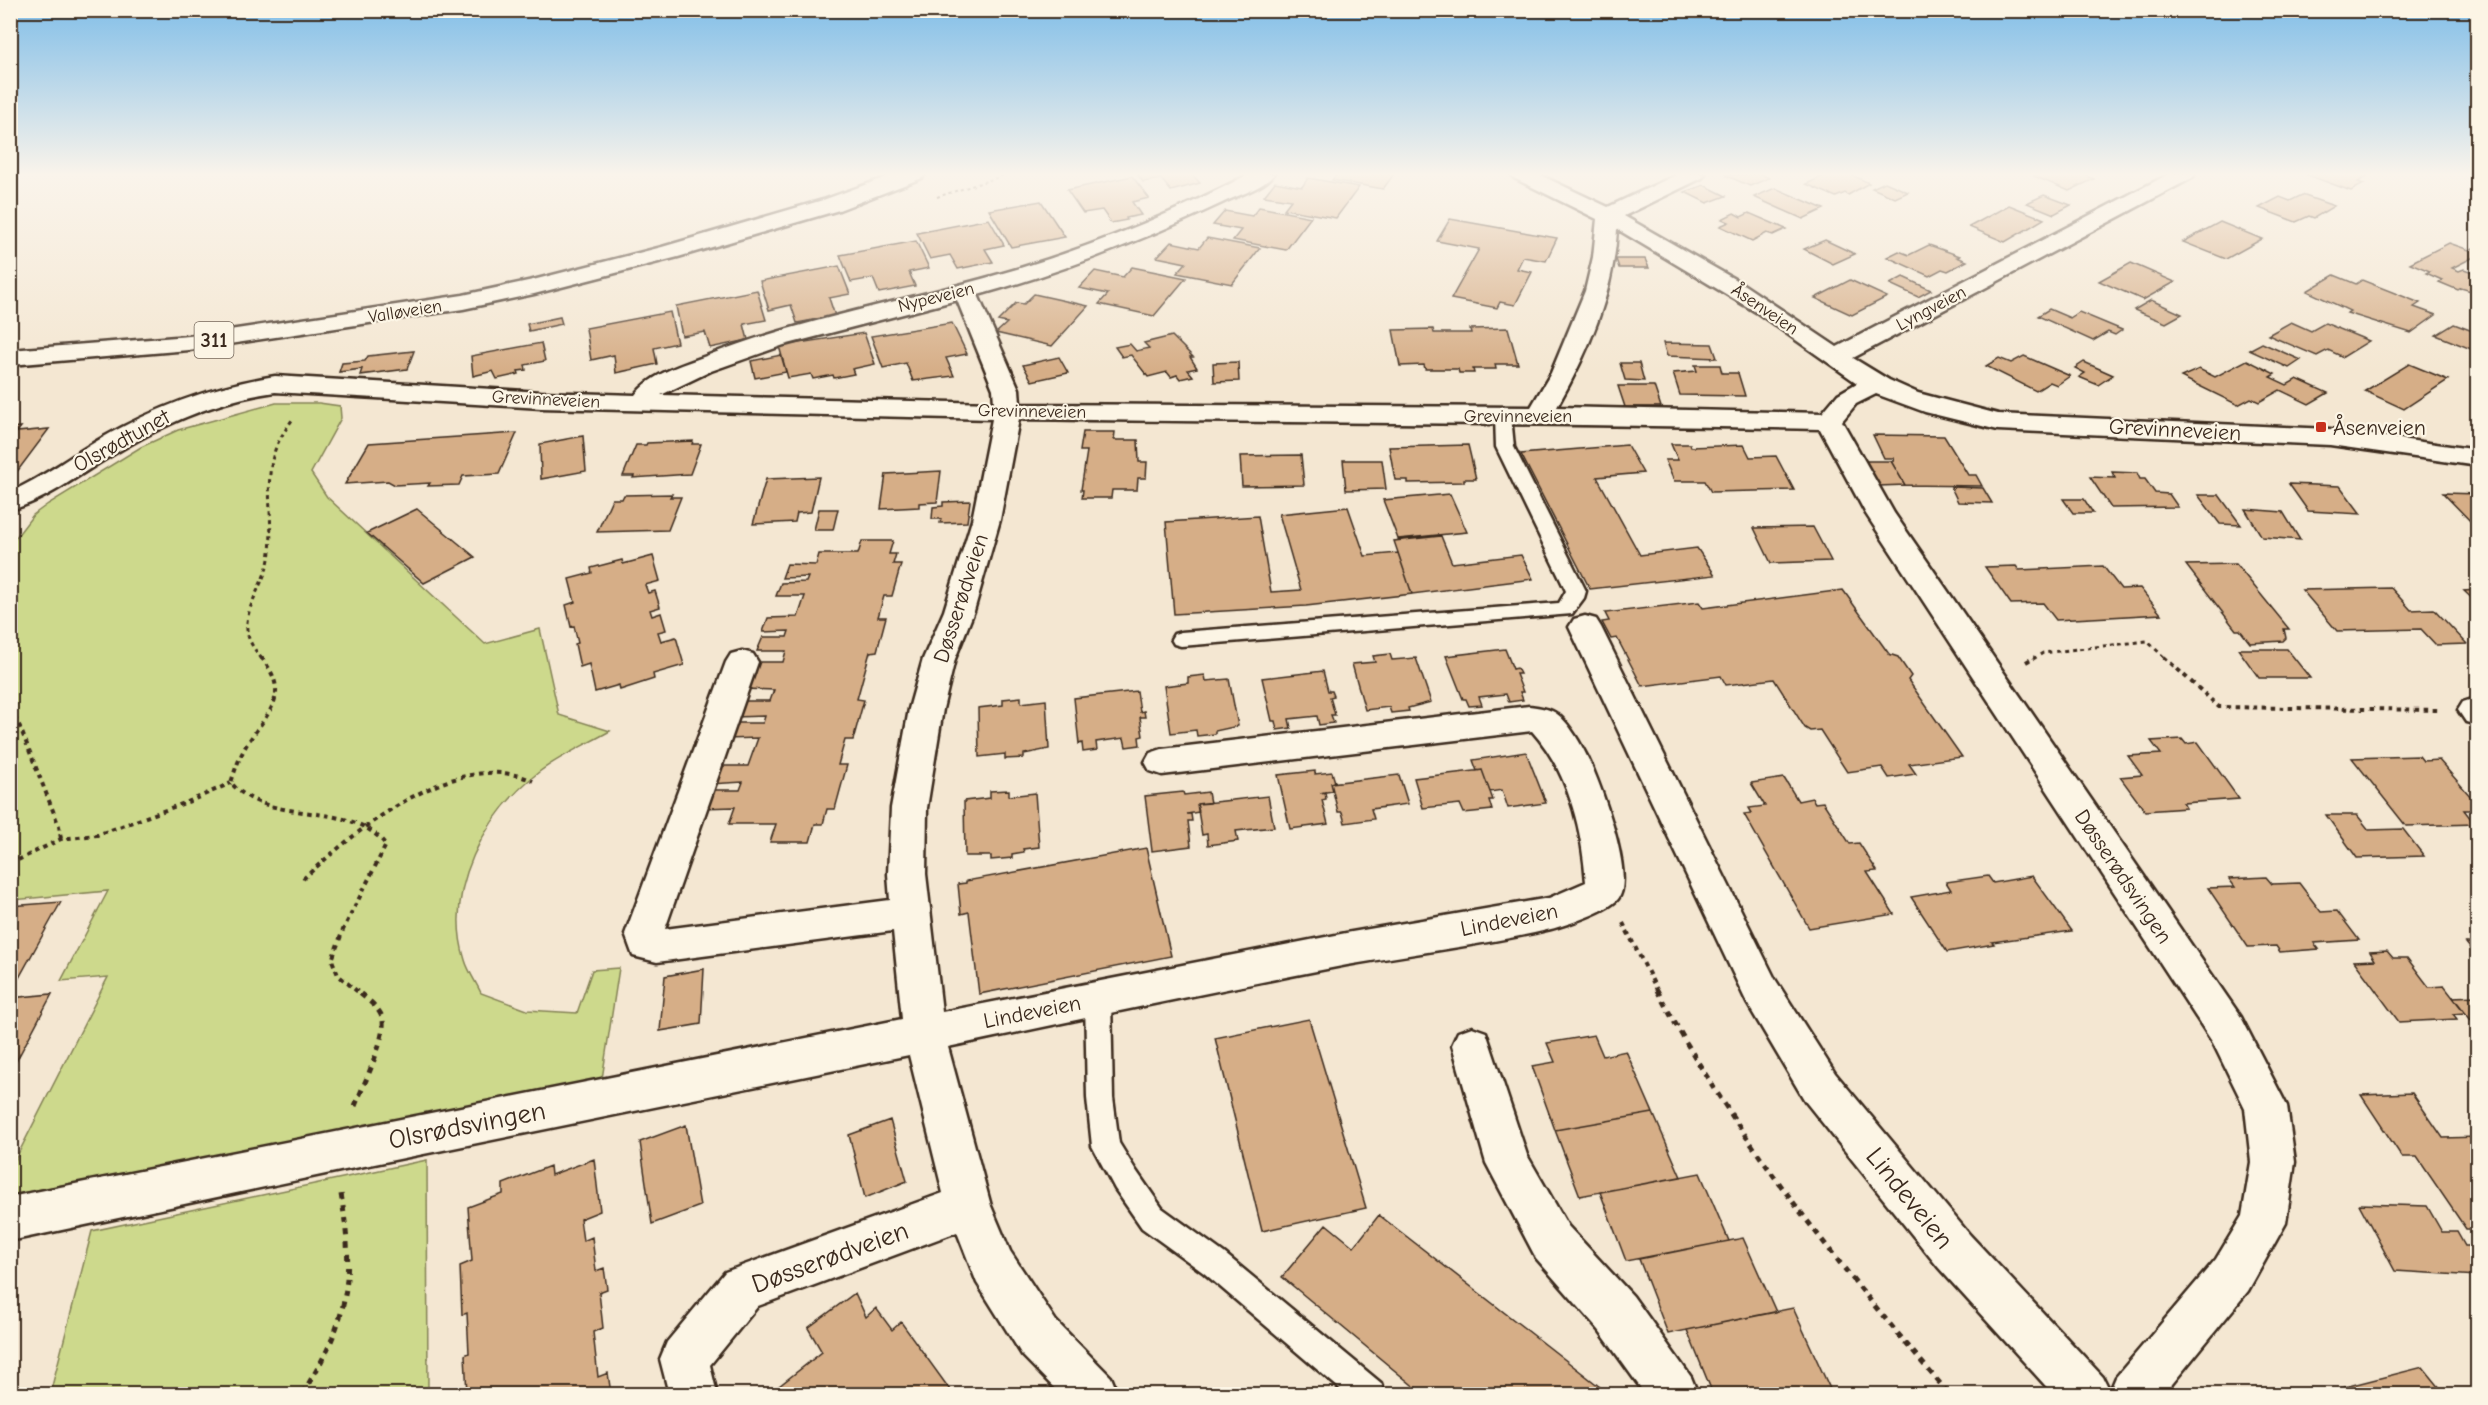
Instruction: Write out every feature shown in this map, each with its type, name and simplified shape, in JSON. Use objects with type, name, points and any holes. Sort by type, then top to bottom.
[{"type":"street","name":"Valløveien","points":[[10,358],[189,343],[463,302],[545,284],[711,240]]},
{"type":"street","name":"Nypeveien","points":[[642,403],[653,389],[666,382],[757,344],[965,291],[1123,240]]},
{"type":"street","points":[[1539,416],[1564,373],[1597,291],[1605,240]]},
{"type":"street","name":"Åsenveien","points":[[1654,240],[1763,306],[1876,384]]},
{"type":"street","name":"Lyngveien","points":[[1836,357],[2060,240]]},
{"type":"street","name":"Døsserødveien","points":[[965,291],[1006,389],[1007,411],[986,520],[959,611],[939,659],[926,709],[909,808],[907,874],[924,1033],[969,1206],[993,1267],[1039,1338],[1094,1395]]},
{"type":"street","name":"Grevinneveien","points":[[237,390],[274,384],[541,400],[642,403],[1007,411],[1829,421]]},
{"type":"street","points":[[1829,421],[1847,399],[1876,384]]},
{"type":"street","name":"Grevinneveien","points":[[1876,384],[1897,394],[1946,410],[1998,422],[2330,438],[2478,458]]},
{"type":"street","name":"Olsrødtunet","points":[[10,501],[23,497],[162,415],[237,390]]},
{"type":"street","name":"Døsserødsvingen","points":[[1829,421],[1880,514],[2227,1030],[2266,1106],[2273,1162],[2263,1223],[2232,1275],[2133,1395]]},
{"type":"street","name":"Lindeveien","points":[[1585,627],[1761,991],[1820,1087],[1954,1251],[2086,1395]]},
{"type":"street","points":[[742,662],[644,934],[647,944],[657,946],[910,913]]},
{"type":"street","points":[[1162,762],[1529,718],[1542,720],[1563,746],[1585,795],[1604,861],[1605,888]]},
{"type":"street","name":"Lindeveien","points":[[924,1033],[1346,949],[1552,914],[1595,896],[1605,888]]},
{"type":"street","name":"Olsrødsvingen","points":[[10,1219],[340,1150],[924,1033]]},
{"type":"street","points":[[1472,1045],[1508,1162],[1552,1242],[1617,1313],[1674,1395]]},
{"type":"street","name":"Døsserødveien","points":[[693,1395],[684,1359],[742,1289],[969,1206]]},
{"type":"lane","points":[[1181,639],[1565,609],[1574,598],[1576,591],[1505,447],[1503,416]]},
{"type":"lane","points":[[1098,998],[1100,1098],[1106,1146],[1125,1179],[1152,1218],[1214,1263],[1370,1395]]},
{"type":"path","points":[[231,783],[237,762],[270,710],[277,692],[272,673],[247,633],[247,621],[270,552],[268,489],[271,463],[276,448],[292,419],[328,386]]},
{"type":"path","points":[[1980,664],[2024,663],[2043,653],[2147,641],[2219,707],[2476,712]]},
{"type":"path","points":[[10,710],[20,727],[59,826],[61,839]]},
{"type":"path","points":[[303,879],[344,842],[427,791],[467,774],[488,772],[516,774],[533,781]]},
{"type":"path","points":[[231,783],[251,800],[277,808],[329,816],[370,827],[382,836],[386,845],[359,901],[338,937],[332,960],[338,975],[374,1005],[383,1018],[383,1032],[340,1150],[339,1176],[349,1255],[349,1285],[344,1312],[336,1338],[302,1395]]},
{"type":"path","points":[[10,864],[61,839],[97,835],[190,801],[231,783]]},
{"type":"path","points":[[1605,888],[1664,1004],[1722,1101],[1809,1224],[1871,1304],[1949,1395]]},
{"type":"green space","points":[[276,403],[319,403],[340,406],[341,418],[311,473],[327,497],[485,644],[540,629],[559,715],[610,731],[547,766],[519,789],[486,831],[473,855],[460,907],[460,934],[465,960],[481,993],[527,1010],[577,1013],[592,970],[619,968],[602,1079],[357,1129],[11,1195],[11,1168],[108,977],[61,981],[108,891],[13,900],[15,873],[10,868],[10,545],[33,515],[141,447],[178,430]]},
{"type":"green space","points":[[427,1160],[428,1394],[50,1394],[92,1231]]},
{"type":"building","points":[[920,240],[1001,240],[1004,245],[985,249],[993,262],[958,269],[950,255],[930,259]]},
{"type":"building","points":[[1007,240],[1051,240],[1011,247]]},
{"type":"building","points":[[1206,240],[1215,240],[1260,248],[1232,284],[1177,273],[1186,263],[1157,257],[1171,242],[1199,248]]},
{"type":"building","points":[[1233,240],[1294,240],[1286,250]]},
{"type":"building","points":[[1556,240],[1546,261],[1523,257],[1517,269],[1532,272],[1515,305],[1500,302],[1497,308],[1451,299],[1479,249],[1437,241]]},
{"type":"building","points":[[1825,240],[1855,254],[1833,264],[1804,249]]},
{"type":"building","points":[[2188,240],[2261,240],[2226,259],[2183,242]]},
{"type":"building","points":[[916,241],[929,268],[909,272],[915,286],[879,293],[873,278],[851,282],[840,255]]},
{"type":"building","points":[[2449,243],[2469,250],[2473,248],[2478,250],[2478,255],[2452,268],[2478,274],[2478,293],[2461,288],[2458,290],[2439,282],[2442,280],[2426,273],[2430,271],[2410,263]]},
{"type":"building","points":[[1929,245],[1960,256],[1957,257],[1967,261],[1948,271],[1942,269],[1929,276],[1887,257],[1899,251],[1909,255]]},
{"type":"building","points":[[1616,259],[1645,259],[1649,268],[1619,268]]},
{"type":"building","points":[[2131,263],[2175,282],[2143,300],[2099,281]]},
{"type":"building","points":[[839,266],[850,294],[829,298],[835,316],[797,323],[791,305],[769,310],[760,281]]},
{"type":"building","points":[[1132,267],[1186,278],[1154,316],[1099,304],[1108,294],[1079,288],[1095,271],[1123,277]]},
{"type":"building","points":[[2334,275],[2356,284],[2362,280],[2420,303],[2414,307],[2436,315],[2411,333],[2347,313],[2350,311],[2307,291]]},
{"type":"building","points":[[1903,277],[1931,290],[1918,297],[1890,284]]},
{"type":"building","points":[[1850,280],[1887,297],[1852,315],[1815,298]]},
{"type":"building","points":[[757,290],[766,320],[744,324],[748,340],[710,348],[705,332],[682,336],[676,306]]},
{"type":"building","points":[[1034,294],[1088,306],[1052,346],[996,333],[1007,323],[998,321],[1016,303],[1024,304]]},
{"type":"building","points":[[2151,300],[2182,314],[2166,323],[2134,310]]},
{"type":"building","points":[[2049,309],[2070,318],[2079,312],[2122,330],[2115,335],[2108,332],[2093,341],[2038,316]]},
{"type":"building","points":[[670,312],[677,343],[654,348],[657,364],[616,373],[614,355],[591,360],[586,328]]},
{"type":"building","points":[[560,317],[562,324],[529,331],[527,324]]},
{"type":"building","points":[[2291,322],[2311,331],[2325,323],[2369,341],[2343,357],[2328,350],[2317,356],[2268,335]]},
{"type":"building","points":[[952,323],[967,354],[946,358],[954,376],[913,381],[906,363],[883,368],[871,336]]},
{"type":"building","points":[[2454,324],[2478,333],[2478,344],[2471,349],[2436,335]]},
{"type":"building","points":[[1508,328],[1518,364],[1495,364],[1496,369],[1473,369],[1474,373],[1459,373],[1458,369],[1425,369],[1424,365],[1400,366],[1393,330],[1433,329],[1434,333],[1471,333],[1470,329]]},
{"type":"building","points":[[864,333],[875,364],[852,369],[854,374],[834,378],[833,375],[813,379],[811,374],[788,378],[779,346]]},
{"type":"building","points":[[1172,336],[1193,357],[1190,357],[1197,368],[1188,370],[1193,376],[1180,379],[1177,375],[1171,377],[1167,372],[1148,377],[1131,355],[1122,357],[1115,347],[1130,344],[1136,351],[1149,348],[1144,343]]},
{"type":"building","points":[[541,343],[545,361],[525,365],[526,370],[518,371],[519,374],[497,379],[493,371],[473,376],[471,356]]},
{"type":"building","points":[[1663,343],[1712,344],[1717,358],[1667,356]]},
{"type":"building","points":[[2262,343],[2301,360],[2289,368],[2249,350]]},
{"type":"building","points":[[414,351],[407,369],[360,375],[362,369],[339,372],[342,363],[365,361],[368,356]]},
{"type":"building","points":[[781,355],[786,372],[755,378],[751,361]]},
{"type":"building","points":[[2024,356],[2070,376],[2057,385],[2050,382],[2036,391],[1986,366],[1999,358],[2011,363]]},
{"type":"building","points":[[1059,357],[1068,373],[1032,381],[1023,365]]},
{"type":"building","points":[[2247,360],[2275,374],[2270,377],[2287,385],[2297,379],[2328,393],[2309,404],[2280,390],[2259,402],[2251,398],[2238,405],[2181,377],[2199,369],[2215,377]]},
{"type":"building","points":[[1238,362],[1239,381],[1214,382],[1213,363]]},
{"type":"building","points":[[2084,362],[2113,375],[2098,385],[2079,377],[2085,373],[2075,368]]},
{"type":"building","points":[[1620,363],[1639,363],[1644,381],[1625,380]]},
{"type":"building","points":[[2409,364],[2448,380],[2404,409],[2365,391]]},
{"type":"building","points":[[1695,365],[1720,365],[1722,373],[1738,373],[1745,396],[1680,395],[1673,373],[1697,371]]},
{"type":"building","points":[[1618,386],[1654,386],[1661,407],[1625,407]]},
{"type":"building","points":[[21,427],[17,432],[49,429],[10,481],[10,428]]},
{"type":"building","points":[[1083,432],[1115,432],[1114,440],[1138,440],[1139,462],[1147,462],[1146,478],[1138,478],[1137,490],[1112,490],[1111,498],[1082,498],[1083,490],[1081,490],[1087,451],[1080,451]]},
{"type":"building","points":[[517,433],[499,474],[463,476],[459,485],[428,486],[430,483],[395,485],[388,481],[345,484],[369,443]]},
{"type":"building","points":[[1873,435],[1944,436],[1968,475],[1976,475],[1982,486],[1905,485],[1891,461],[1894,461],[1893,458],[1884,458]]},
{"type":"building","points":[[583,436],[586,471],[541,479],[540,444]]},
{"type":"building","points":[[693,441],[692,444],[701,444],[690,474],[633,478],[634,476],[623,476],[636,445]]},
{"type":"building","points":[[1671,444],[1690,444],[1691,447],[1744,445],[1750,457],[1776,456],[1794,490],[1711,492],[1705,481],[1674,481],[1665,460],[1678,460]]},
{"type":"building","points":[[1468,445],[1476,479],[1464,479],[1464,482],[1408,483],[1408,480],[1395,480],[1389,447]]},
{"type":"building","points":[[1627,445],[1643,473],[1597,477],[1640,555],[1697,548],[1715,575],[1590,589],[1521,454]]},
{"type":"building","points":[[1301,455],[1304,485],[1242,486],[1240,456]]},
{"type":"building","points":[[1343,460],[1382,460],[1386,489],[1346,490]]},
{"type":"building","points":[[1864,461],[1891,461],[1905,485],[1878,486]]},
{"type":"building","points":[[941,471],[937,502],[919,503],[919,507],[881,509],[886,474]]},
{"type":"building","points":[[2112,472],[2137,473],[2140,479],[2145,479],[2155,493],[2169,494],[2178,507],[2111,508],[2090,477],[2115,478]]},
{"type":"building","points":[[819,477],[811,512],[797,513],[795,522],[753,524],[766,479]]},
{"type":"building","points":[[2289,484],[2340,486],[2361,514],[2308,511]]},
{"type":"building","points":[[1951,487],[1983,488],[1992,503],[1958,502]]},
{"type":"building","points":[[2443,493],[2478,494],[2478,527],[2476,527]]},
{"type":"building","points":[[672,494],[670,497],[681,497],[668,530],[597,532],[612,499],[622,499],[624,495]]},
{"type":"building","points":[[1450,494],[1467,532],[1398,539],[1383,500]]},
{"type":"building","points":[[2198,495],[2219,495],[2241,525],[2220,524]]},
{"type":"building","points":[[2063,499],[2084,499],[2093,513],[2073,513]]},
{"type":"building","points":[[970,501],[967,522],[940,523],[941,519],[932,519],[933,507],[943,506],[943,502]]},
{"type":"building","points":[[1348,507],[1365,556],[1398,553],[1412,594],[1306,606],[1174,614],[1166,522],[1258,516],[1271,592],[1301,590],[1279,514]]},
{"type":"building","points":[[417,509],[475,557],[424,583],[367,533]]},
{"type":"building","points":[[819,509],[838,509],[833,530],[814,530]]},
{"type":"building","points":[[2245,509],[2283,512],[2300,540],[2262,537]]},
{"type":"building","points":[[1813,527],[1831,561],[1771,563],[1754,528]]},
{"type":"building","points":[[1441,536],[1452,563],[1521,555],[1533,579],[1412,594],[1394,541]]},
{"type":"building","points":[[862,541],[893,541],[889,554],[896,554],[893,564],[901,564],[892,596],[884,596],[878,617],[886,617],[877,651],[870,652],[857,699],[864,700],[853,740],[845,740],[838,765],[847,765],[835,809],[827,809],[823,824],[815,824],[810,842],[770,842],[776,824],[729,824],[735,807],[701,808],[708,790],[740,790],[743,782],[710,784],[716,766],[748,766],[758,738],[726,739],[732,723],[763,723],[765,716],[734,717],[740,701],[770,701],[774,690],[744,689],[753,662],[783,662],[786,651],[757,651],[763,637],[787,637],[789,631],[763,632],[768,618],[798,617],[805,596],[776,596],[781,583],[806,582],[808,577],[782,578],[787,564],[816,565],[819,554],[858,554]]},
{"type":"building","points":[[653,556],[660,581],[645,585],[648,593],[655,591],[660,607],[650,610],[652,616],[661,613],[666,630],[658,632],[661,641],[676,637],[684,665],[653,674],[654,679],[620,690],[619,685],[595,692],[589,664],[580,667],[575,644],[578,643],[574,626],[571,627],[566,605],[575,602],[569,579],[592,573],[591,568],[622,560],[623,564]]},
{"type":"building","points":[[2236,564],[2289,629],[2284,629],[2286,638],[2283,641],[2250,643],[2240,630],[2236,630],[2186,565]]},
{"type":"building","points":[[2016,566],[2019,570],[2103,566],[2121,589],[2140,588],[2161,614],[2056,620],[2043,603],[2011,604],[1985,567]]},
{"type":"building","points":[[2391,588],[2411,610],[2434,609],[2467,644],[2436,645],[2421,629],[2337,631],[2302,590]]},
{"type":"building","points":[[1843,590],[1889,654],[1898,657],[1911,676],[1908,680],[1962,757],[1909,764],[1916,774],[1889,778],[1882,767],[1847,772],[1820,730],[1810,731],[1805,728],[1774,679],[1726,685],[1721,676],[1642,686],[1617,638],[1611,639],[1602,622],[1609,621],[1605,613],[1699,602],[1703,608]]},
{"type":"building","points":[[2478,590],[2478,604],[2464,591]]},
{"type":"building","points":[[1505,649],[1513,669],[1517,668],[1520,674],[1516,674],[1523,692],[1520,692],[1523,700],[1509,702],[1506,694],[1479,697],[1482,705],[1469,706],[1466,699],[1463,699],[1446,656]]},
{"type":"building","points":[[2238,649],[2287,649],[2310,678],[2259,678]]},
{"type":"building","points":[[1390,654],[1392,660],[1416,658],[1431,702],[1408,708],[1409,711],[1391,713],[1389,707],[1365,710],[1352,664],[1375,662],[1373,656]]},
{"type":"building","points":[[1323,671],[1328,691],[1332,691],[1334,696],[1330,697],[1335,715],[1331,715],[1334,723],[1319,725],[1317,716],[1289,719],[1291,728],[1277,730],[1275,721],[1272,721],[1262,678]]},
{"type":"building","points":[[1205,675],[1206,681],[1229,679],[1238,726],[1215,731],[1215,734],[1197,736],[1196,730],[1171,733],[1164,686],[1188,683],[1188,677]]},
{"type":"building","points":[[1137,691],[1140,712],[1144,711],[1145,717],[1140,717],[1143,736],[1139,737],[1140,745],[1126,747],[1124,738],[1096,742],[1097,750],[1083,752],[1082,743],[1079,744],[1074,698]]},
{"type":"building","points":[[1021,697],[1021,703],[1046,700],[1049,749],[1024,754],[1024,758],[1005,759],[1005,754],[979,757],[978,708],[1003,705],[1003,699]]},
{"type":"building","points":[[2182,739],[2186,744],[2198,742],[2239,799],[2183,803],[2186,808],[2145,811],[2120,777],[2142,775],[2128,756],[2161,754],[2151,741]]},
{"type":"building","points":[[1526,752],[1546,803],[1508,808],[1502,790],[1490,792],[1482,770],[1477,771],[1473,760]]},
{"type":"building","points":[[2419,756],[2423,761],[2439,760],[2478,805],[2478,810],[2464,810],[2475,824],[2406,826],[2352,758]]},
{"type":"building","points":[[1482,770],[1493,800],[1489,800],[1492,810],[1464,813],[1460,804],[1423,808],[1414,778]]},
{"type":"building","points":[[1315,771],[1315,774],[1332,772],[1335,782],[1331,783],[1333,791],[1325,792],[1326,799],[1322,800],[1328,824],[1290,829],[1278,775]]},
{"type":"building","points":[[1399,775],[1408,804],[1371,809],[1374,819],[1345,823],[1342,812],[1338,812],[1331,783]]},
{"type":"building","points":[[1784,778],[1798,801],[1812,798],[1815,803],[1823,802],[1850,844],[1859,843],[1877,871],[1867,872],[1894,914],[1809,928],[1744,814],[1752,813],[1749,808],[1765,806],[1751,783]]},
{"type":"building","points":[[1009,790],[1009,796],[1035,793],[1039,847],[1023,849],[1024,852],[1012,854],[1012,858],[991,860],[991,856],[965,856],[964,801],[990,798],[990,791]]},
{"type":"building","points":[[1183,792],[1184,795],[1208,792],[1210,803],[1197,804],[1199,812],[1187,814],[1191,814],[1192,821],[1188,821],[1191,846],[1152,851],[1145,796]]},
{"type":"building","points":[[1268,796],[1274,827],[1236,831],[1238,841],[1208,845],[1207,834],[1202,835],[1197,804]]},
{"type":"building","points":[[2326,815],[2357,815],[2369,830],[2403,829],[2424,856],[2357,858]]},
{"type":"building","points":[[1146,848],[1171,956],[979,994],[969,912],[961,914],[958,884]]},
{"type":"building","points":[[1988,876],[1993,883],[2032,876],[2072,931],[1992,942],[1994,944],[1947,952],[1911,897],[1951,890],[1946,882]]},
{"type":"building","points":[[2266,877],[2272,884],[2299,883],[2321,912],[2337,911],[2359,940],[2314,943],[2319,949],[2280,952],[2276,946],[2248,947],[2208,888],[2235,887],[2229,879]]},
{"type":"building","points":[[61,902],[10,994],[10,906]]},
{"type":"building","points":[[2466,943],[2478,943],[2478,958]]},
{"type":"building","points":[[2387,951],[2393,958],[2407,958],[2429,987],[2444,986],[2465,1013],[2453,1014],[2457,1019],[2399,1022],[2354,961],[2375,960],[2370,952]]},
{"type":"building","points":[[704,969],[701,1024],[660,1031],[665,976]]},
{"type":"building","points":[[52,994],[10,1073],[10,998]]},
{"type":"building","points":[[2478,996],[2478,1029],[2453,997]]},
{"type":"building","points":[[1309,1019],[1366,1208],[1262,1231],[1215,1038]]},
{"type":"building","points":[[1594,1035],[1603,1056],[1626,1051],[1653,1113],[1555,1130],[1532,1066],[1555,1062],[1547,1043]]},
{"type":"building","points":[[2412,1093],[2443,1138],[2478,1137],[2478,1229],[2466,1229],[2417,1157],[2402,1157],[2361,1095]]},
{"type":"building","points":[[1653,1113],[1681,1177],[1580,1196],[1555,1130]]},
{"type":"building","points":[[890,1120],[907,1181],[865,1198],[849,1135]]},
{"type":"building","points":[[686,1125],[700,1206],[652,1224],[640,1142]]},
{"type":"building","points":[[594,1159],[600,1211],[580,1219],[583,1241],[592,1237],[596,1271],[604,1268],[607,1289],[599,1292],[603,1328],[593,1332],[598,1377],[608,1373],[611,1394],[467,1394],[465,1355],[469,1353],[467,1313],[462,1315],[460,1266],[472,1261],[468,1207],[503,1194],[503,1184],[550,1166],[551,1175]]},
{"type":"building","points":[[1700,1173],[1729,1241],[1626,1261],[1600,1192]]},
{"type":"building","points":[[2359,1204],[2427,1206],[2442,1232],[2457,1232],[2465,1246],[2478,1246],[2478,1276],[2395,1271]]},
{"type":"building","points":[[1379,1215],[1609,1394],[1423,1394],[1282,1277],[1326,1224],[1354,1247]]},
{"type":"building","points":[[1743,1238],[1776,1312],[1668,1334],[1639,1259]]},
{"type":"building","points":[[855,1293],[866,1317],[876,1308],[892,1330],[901,1322],[953,1394],[769,1394],[822,1352],[808,1328]]},
{"type":"building","points":[[1793,1308],[1831,1391],[1814,1394],[1713,1394],[1687,1330]]},
{"type":"building","points":[[2423,1367],[2445,1394],[2345,1394],[2341,1388]]},
{"type":"place","name":"Åsenveien","points":[[2321,427]]}]
